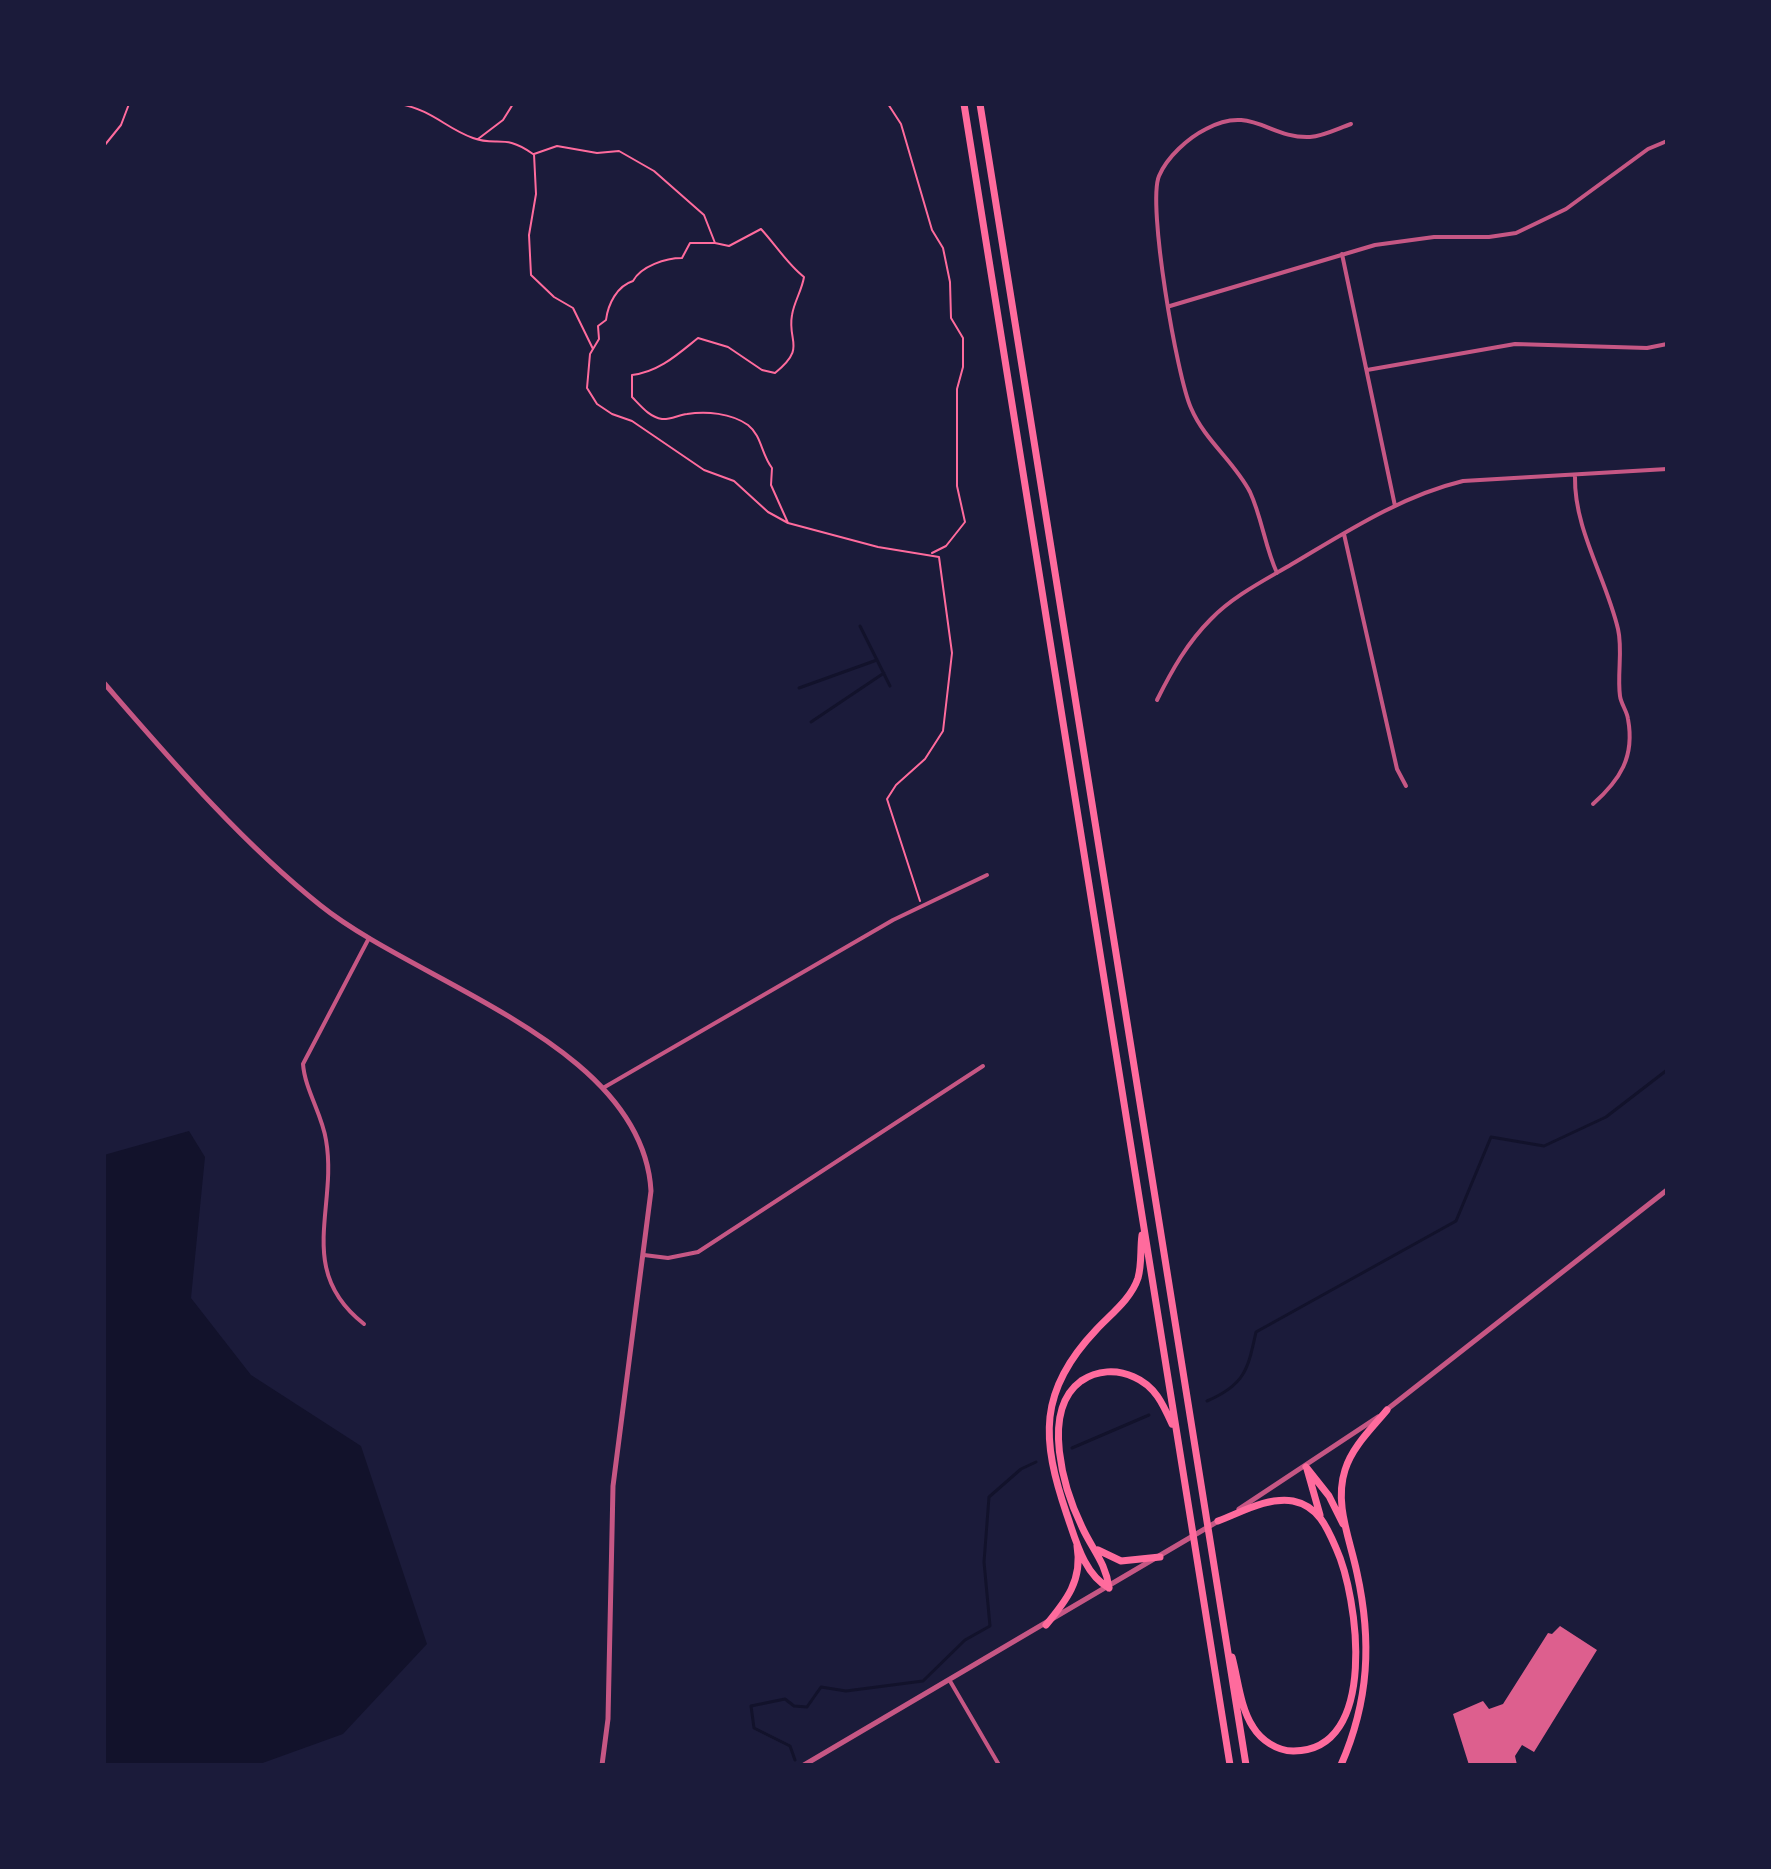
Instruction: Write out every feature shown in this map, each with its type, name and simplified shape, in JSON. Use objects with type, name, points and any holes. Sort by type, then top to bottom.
[{"type":"highway","points":[[964,104],[1230,1765]]},
{"type":"highway","points":[[980,104],[1246,1765]]},
{"type":"highway","points":[[1046,1625],[1069,1597],[1074,1585],[1078,1553],[1050,1449],[1050,1407],[1061,1373],[1072,1356],[1133,1289],[1140,1268],[1143,1221]]},
{"type":"highway","points":[[1109,1588],[1107,1573],[1075,1512],[1063,1468],[1060,1421],[1069,1394],[1094,1375],[1107,1371],[1132,1375],[1152,1388],[1176,1432]]},
{"type":"highway","points":[[1341,1765],[1365,1699],[1367,1650],[1364,1609],[1340,1494],[1350,1457],[1387,1410]]},
{"type":"highway","points":[[1222,1618],[1246,1712],[1259,1735],[1281,1750],[1296,1751],[1331,1735],[1353,1688],[1358,1645],[1346,1573],[1309,1485],[1306,1467]]},
{"type":"highway","points":[[1306,1467],[1329,1496],[1347,1533]]},
{"type":"highway","points":[[1218,1521],[1269,1501],[1283,1500],[1307,1505],[1323,1522]]},
{"type":"highway","points":[[1075,1536],[1088,1567],[1109,1588]]},
{"type":"highway","points":[[1094,1548],[1105,1557],[1121,1561],[1160,1557]]},
{"type":"street","points":[[1277,573],[1249,490],[1192,411],[1181,383],[1159,245],[1155,190],[1160,174],[1185,143],[1203,130],[1232,118],[1248,119],[1310,137],[1351,124]]},
{"type":"street","points":[[1170,306],[1342,254],[1434,237],[1489,237],[1516,233],[1566,209],[1648,149],[1667,141]]},
{"type":"street","points":[[1342,254],[1395,506]]},
{"type":"street","points":[[1367,370],[1515,344],[1647,348],[1667,344]]},
{"type":"street","points":[[1157,700],[1175,664],[1214,616],[1277,573],[1344,534],[1434,488],[1463,481],[1575,477],[1667,469]]},
{"type":"street","points":[[1575,477],[1575,503],[1619,633],[1618,679],[1621,701],[1628,718],[1625,763],[1619,781],[1593,804]]},
{"type":"street","points":[[1344,534],[1397,769],[1406,786]]},
{"type":"street","points":[[104,683],[207,798],[321,906],[369,938],[517,1022],[603,1088],[635,1126],[651,1180],[613,1486],[604,1765]]},
{"type":"street","points":[[603,1088],[921,906],[987,875]]},
{"type":"street","points":[[364,1324],[339,1302],[327,1264],[323,1210],[328,1157],[322,1121],[303,1064],[369,938]]},
{"type":"street","points":[[644,1255],[668,1258],[698,1252],[983,1066]]},
{"type":"street","points":[[804,1765],[1109,1588],[1306,1467],[1387,1410],[1667,1190]]},
{"type":"street","points":[[950,1681],[999,1765]]},
{"type":"path","points":[[104,146],[121,125],[129,104]]},
{"type":"path","points":[[399,104],[436,115],[477,140],[504,139],[534,154],[557,146],[597,153],[619,151],[654,171],[704,215],[715,243]]},
{"type":"path","points":[[477,140],[503,120],[513,104]]},
{"type":"path","points":[[888,104],[901,124],[932,230],[943,248],[950,282],[951,318],[963,338],[963,367],[957,389],[957,486],[965,522],[946,546],[930,554]]},
{"type":"path","points":[[534,154],[536,194],[529,235],[531,275],[554,297],[573,308],[593,349]]},
{"type":"path","points":[[788,523],[771,485],[772,468],[761,454],[760,439],[747,425],[728,416],[707,412],[663,419],[646,412],[632,397],[632,375],[644,374],[669,362],[698,338],[728,347],[762,370],[775,373],[787,364],[796,343],[791,316],[804,277],[795,270],[790,258],[775,250],[761,229],[729,246],[690,243],[682,258],[664,261],[638,273],[607,307],[606,320],[598,326],[599,339],[593,349],[587,388],[597,404],[612,414],[632,421],[704,470],[734,481],[768,512],[788,523],[878,547],[939,557],[952,653],[943,731],[925,759],[896,785],[887,799],[921,906]]},
{"type":"shaded area","points":[[189,1131],[205,1157],[191,1298],[251,1375],[361,1446],[427,1644],[343,1734],[257,1765],[104,1765],[104,1155]]},
{"type":"building","points":[[1560,1626],[1597,1650],[1534,1752],[1522,1745],[1515,1756],[1517,1765],[1469,1765],[1453,1714],[1483,1701],[1489,1709],[1503,1704],[1548,1633],[1552,1634]]},
{"type":"waterway","points":[[860,626],[890,686]]},
{"type":"waterway","points":[[799,688],[877,660]]},
{"type":"waterway","points":[[811,722],[884,673]]},
{"type":"waterway","points":[[1207,1401],[1230,1389],[1243,1374],[1256,1332],[1456,1221],[1491,1137],[1544,1146],[1606,1117],[1667,1070]]},
{"type":"waterway","points":[[1072,1448],[1149,1415]]},
{"type":"waterway","points":[[795,1760],[790,1746],[754,1728],[751,1706],[785,1699],[794,1706],[807,1707],[821,1687],[846,1691],[923,1681],[965,1640],[990,1626],[984,1562],[989,1497],[1021,1469],[1036,1462]]}]
